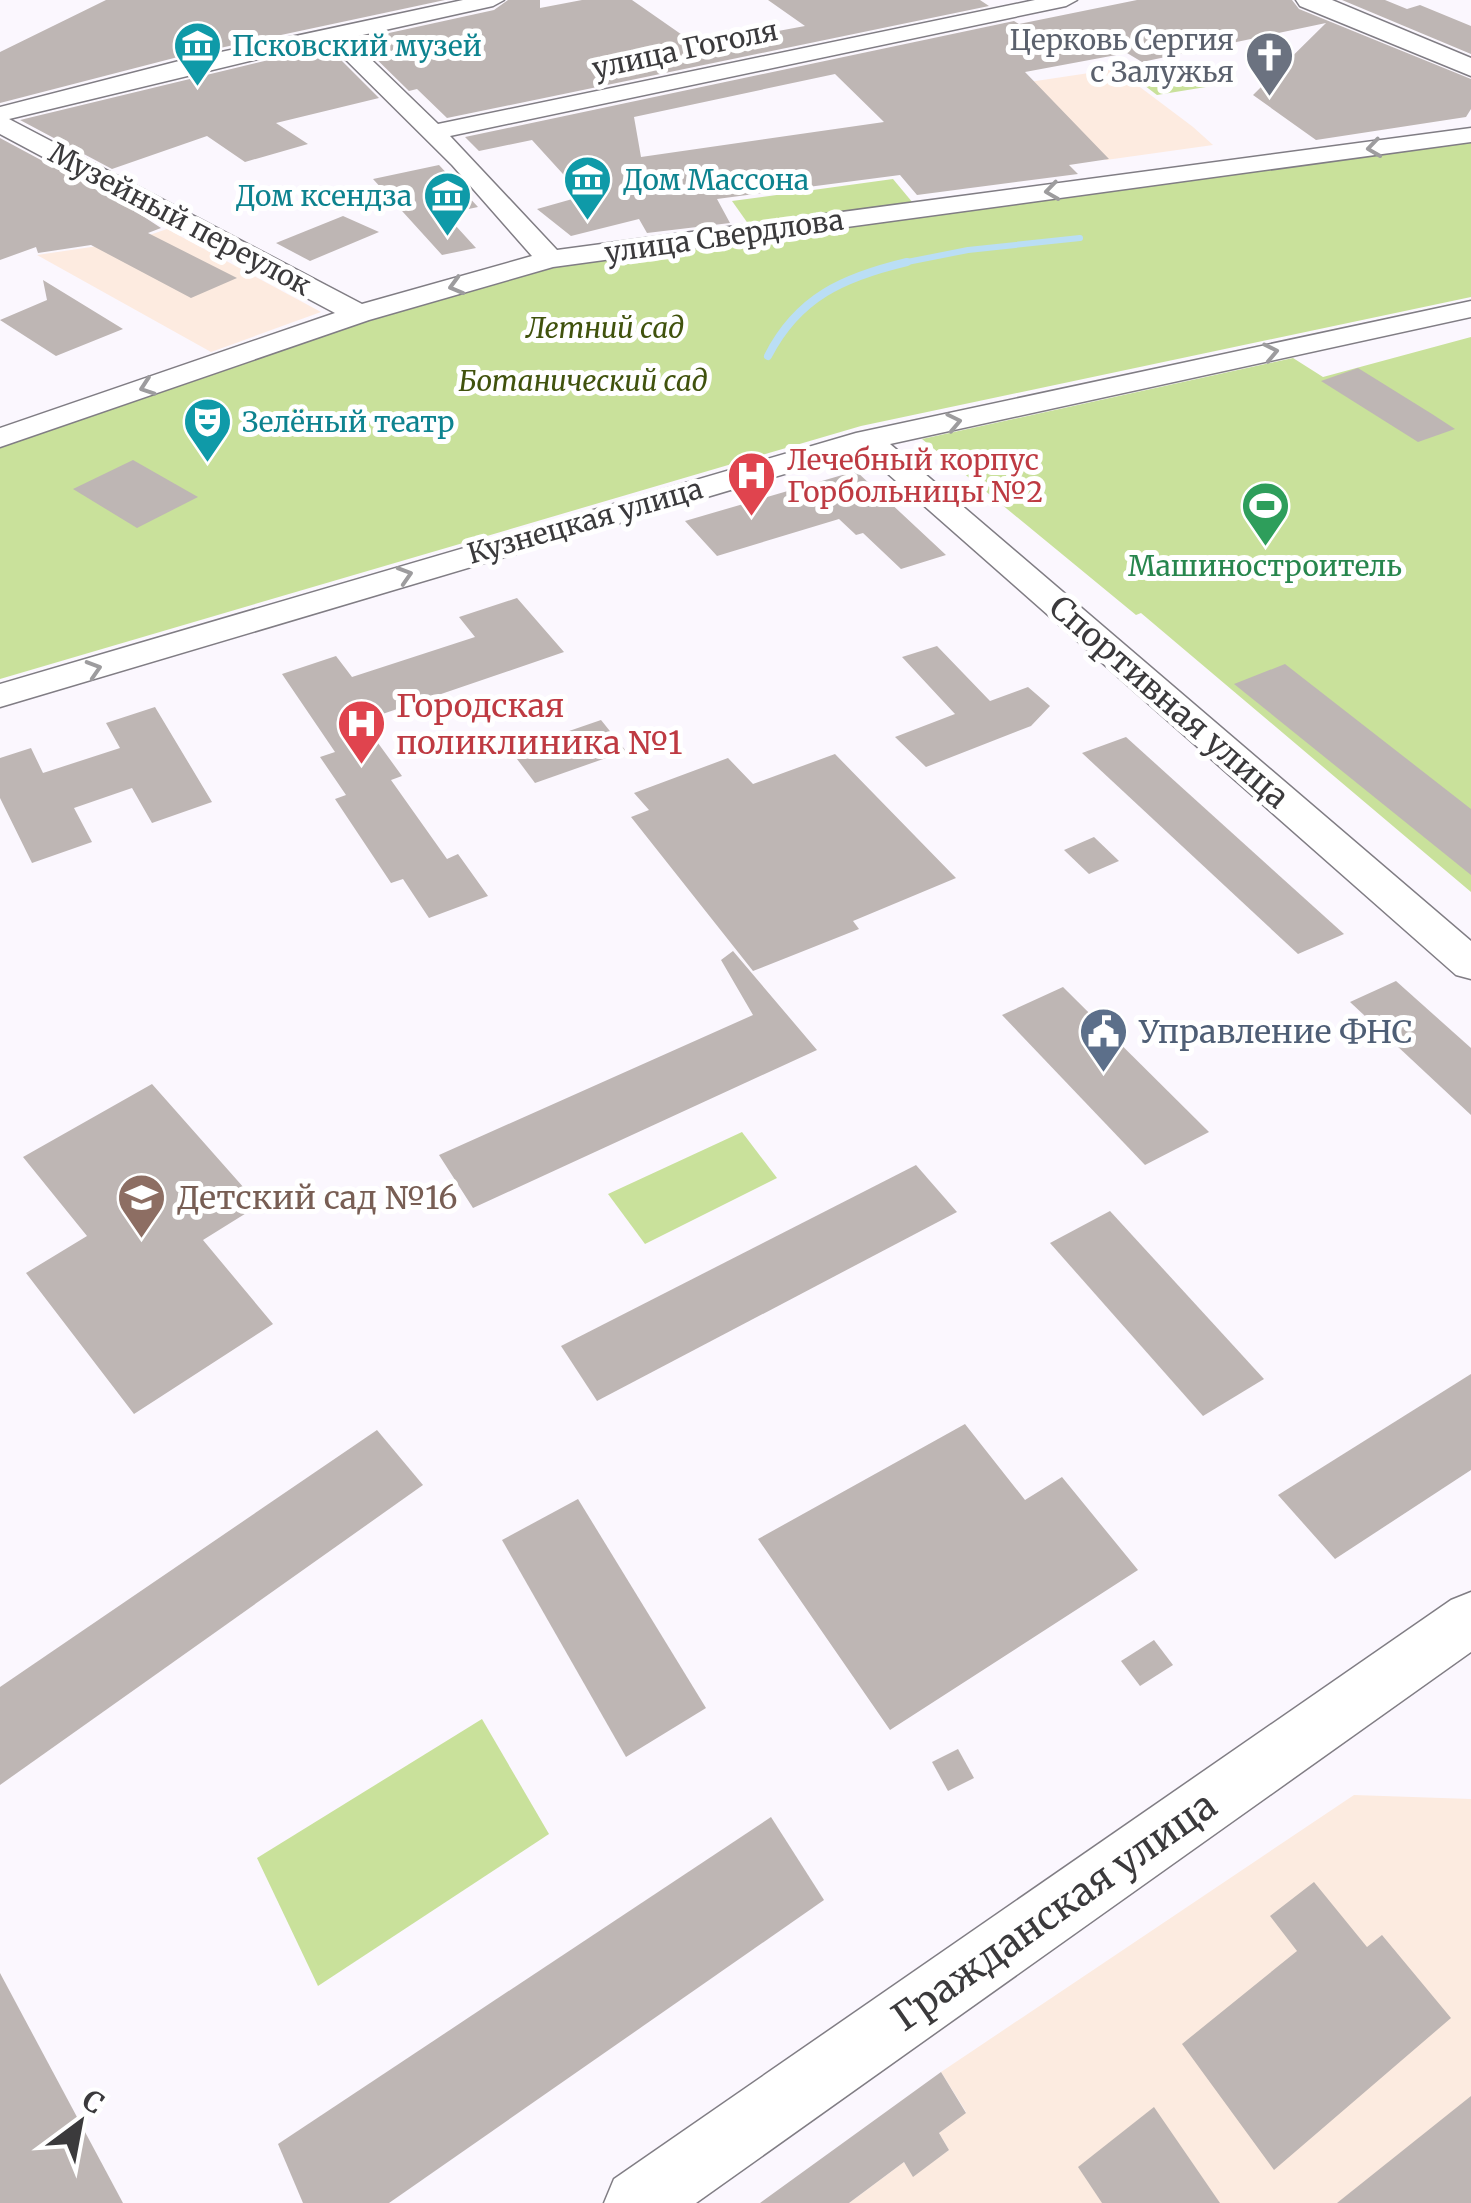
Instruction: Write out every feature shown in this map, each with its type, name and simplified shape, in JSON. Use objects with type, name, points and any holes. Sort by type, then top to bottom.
[{"type":"main road","points":[[1308,0],[1471,68]]},
{"type":"street","points":[[0,114],[492,0]]},
{"type":"street","name":"улица Гоголя","points":[[433,132],[1066,0]]},
{"type":"street","points":[[332,34],[433,132],[550,259]]},
{"type":"street","name":"Музейный переулок","points":[[0,124],[359,314]]},
{"type":"street","name":"улица Свердлова","points":[[0,438],[359,314],[550,259],[1471,135]]},
{"type":"street","name":"Кузнецкая улица","points":[[0,696],[868,440],[1471,309]]},
{"type":"street","name":"Спортивная улица","points":[[868,440],[1471,964]]},
{"type":"street","name":"Гражданская улица","points":[[638,2203],[1471,1619]]},
{"type":"shaded area","points":[[1116,69],[1213,145],[1106,160],[1029,82]]},
{"type":"shaded area","points":[[167,229],[321,312],[211,352],[37,255],[132,241]]},
{"type":"shaded area","points":[[1354,1795],[1471,1799],[1471,2203],[849,2203],[904,2162],[913,2176],[949,2150],[939,2133],[966,2112],[941,2072]]},
{"type":"green space","points":[[1198,66],[1224,84],[1157,95],[1132,76]]},
{"type":"green space","name":"Ботанический сад","points":[[1471,134],[1471,297],[861,426],[0,679],[0,446],[330,333],[550,264]]},
{"type":"green space","points":[[893,179],[913,203],[749,225],[732,201]]},
{"type":"green space","name":"Машиностроитель","points":[[1471,337],[1471,892],[1141,613],[1136,615],[922,439],[1293,358],[1323,377]]},
{"type":"green space","points":[[742,1132],[777,1178],[645,1244],[608,1194]]},
{"type":"green space","points":[[482,1719],[549,1834],[318,1986],[257,1858]]},
{"type":"building","points":[[106,0],[445,0],[178,57],[0,103],[0,52]]},
{"type":"building","points":[[508,0],[540,0],[540,8],[582,0],[632,0],[698,46],[805,26],[768,0],[980,0],[989,6],[447,118],[417,89],[409,91],[357,40],[494,10]]},
{"type":"building","points":[[1137,0],[1292,0],[1299,9],[1471,79],[1471,109],[1466,117],[1316,140],[1253,95],[1326,23],[1142,62],[1127,53],[1025,72],[1109,159],[1069,165],[1078,174],[917,195],[900,175],[717,199],[730,223],[647,233],[639,219],[571,236],[537,209],[583,196],[532,140],[479,151],[465,137],[1014,21],[1019,24]],"holes":[[[835,74],[884,122],[641,157],[634,117]]]},
{"type":"building","points":[[1342,0],[1385,0],[1407,9],[1420,5],[1471,26],[1471,54]]},
{"type":"building","points":[[327,46],[379,98],[276,123],[308,144],[245,162],[207,136],[112,169],[20,120]]},
{"type":"building","points":[[0,138],[161,228],[148,233],[237,278],[191,298],[91,245],[38,253],[36,247],[0,260]]},
{"type":"building","points":[[439,165],[478,207],[445,214],[476,248],[442,255],[373,179]]},
{"type":"building","points":[[343,216],[379,232],[310,261],[276,243]]},
{"type":"building","points":[[43,280],[123,329],[56,356],[0,320],[47,300]]},
{"type":"building","points":[[1358,368],[1455,429],[1418,442],[1321,381]]},
{"type":"building","points":[[133,460],[198,497],[137,528],[73,489]]},
{"type":"building","name":"Лечебный корпус Горбольницы №2","points":[[856,471],[946,555],[901,569],[863,533],[856,535],[839,519],[717,556],[685,521]]},
{"type":"building","name":"Городская поликлиника №1","points":[[517,598],[564,652],[362,721],[402,776],[391,780],[447,859],[458,854],[488,896],[429,918],[403,879],[391,883],[335,799],[346,795],[320,757],[335,752],[282,674],[336,656],[352,677],[475,637],[459,617]]},
{"type":"building","points":[[937,646],[990,701],[1028,687],[1050,706],[1031,726],[926,767],[895,737],[955,714],[902,657]]},
{"type":"building","points":[[1285,664],[1471,809],[1471,875],[1234,684]]},
{"type":"building","points":[[155,707],[212,802],[152,823],[132,788],[74,808],[92,842],[32,863],[0,798],[0,758],[31,748],[43,773],[120,748],[106,723]]},
{"type":"building","points":[[601,720],[626,751],[535,783],[511,751]]},
{"type":"building","points":[[1126,737],[1344,934],[1298,954],[1082,753]]},
{"type":"building","points":[[835,754],[956,878],[853,921],[859,929],[753,971],[631,817],[649,810],[634,793],[728,758],[753,784]]},
{"type":"building","points":[[1094,837],[1119,861],[1089,874],[1064,850]]},
{"type":"building","points":[[733,951],[817,1050],[473,1208],[439,1155],[753,1015],[721,960]]},
{"type":"building","points":[[1396,981],[1471,1048],[1471,1115],[1350,1002]]},
{"type":"building","name":"Управление ФНС","points":[[1063,987],[1209,1132],[1145,1165],[1002,1015]]},
{"type":"building","name":"Детский сад №16","points":[[152,1084],[259,1205],[203,1240],[273,1324],[134,1414],[26,1273],[87,1236],[23,1157]]},
{"type":"building","points":[[916,1165],[957,1212],[597,1401],[561,1346]]},
{"type":"building","points":[[1110,1211],[1264,1379],[1203,1416],[1050,1243]]},
{"type":"building","points":[[1471,1374],[1471,1470],[1335,1559],[1278,1495]]},
{"type":"building","points":[[965,1424],[1025,1500],[1062,1477],[1138,1570],[890,1730],[758,1539]]},
{"type":"building","points":[[377,1430],[423,1485],[0,1785],[0,1687]]},
{"type":"building","points":[[578,1499],[706,1708],[626,1757],[502,1540]]},
{"type":"building","points":[[1154,1640],[1173,1665],[1140,1686],[1121,1661]]},
{"type":"building","points":[[958,1749],[974,1778],[948,1791],[932,1762]]},
{"type":"building","points":[[771,1817],[824,1900],[389,2203],[303,2203],[278,2144]]},
{"type":"building","points":[[1314,1882],[1367,1947],[1382,1935],[1451,2018],[1274,2170],[1182,2044],[1297,1951],[1270,1916]]},
{"type":"building","points":[[0,1973],[123,2203],[0,2203]]},
{"type":"building","points":[[941,2072],[966,2113],[939,2133],[949,2150],[913,2177],[904,2162],[849,2203],[760,2203]]},
{"type":"building","points":[[1471,2096],[1471,2203],[1337,2203]]},
{"type":"building","points":[[1154,2107],[1220,2203],[1102,2203],[1078,2167]]},
{"type":"waterway","points":[[907,262],[968,250],[1080,238]]},
{"type":"waterway","points":[[768,356],[794,319],[825,292],[907,262]]},
{"type":"waterway","points":[[897,264],[907,262]]},
{"type":"place","name":"Псковский музей","points":[[197,88]]},
{"type":"place","name":"Церковь Сергия с Залужья","points":[[1269,98]]},
{"type":"place","name":"Дом Масcона","points":[[588,222]]},
{"type":"place","name":"Дом ксендза","points":[[447,238]]},
{"type":"place","name":"Зелёный театр","points":[[207,464]]},
{"type":"place","name":"Лечебный корпус Горбольницы №2","points":[[752,518]]},
{"type":"place","name":"Машиностроитель","points":[[1265,548]]},
{"type":"place","name":"Городская поликлиника №1","points":[[361,766]]},
{"type":"place","name":"Управление ФНС","points":[[1104,1074]]},
{"type":"place","name":"Детский сад №16","points":[[142,1240]]},
{"type":"park label","name":"Летний сад","points":[[605,328]]}]
